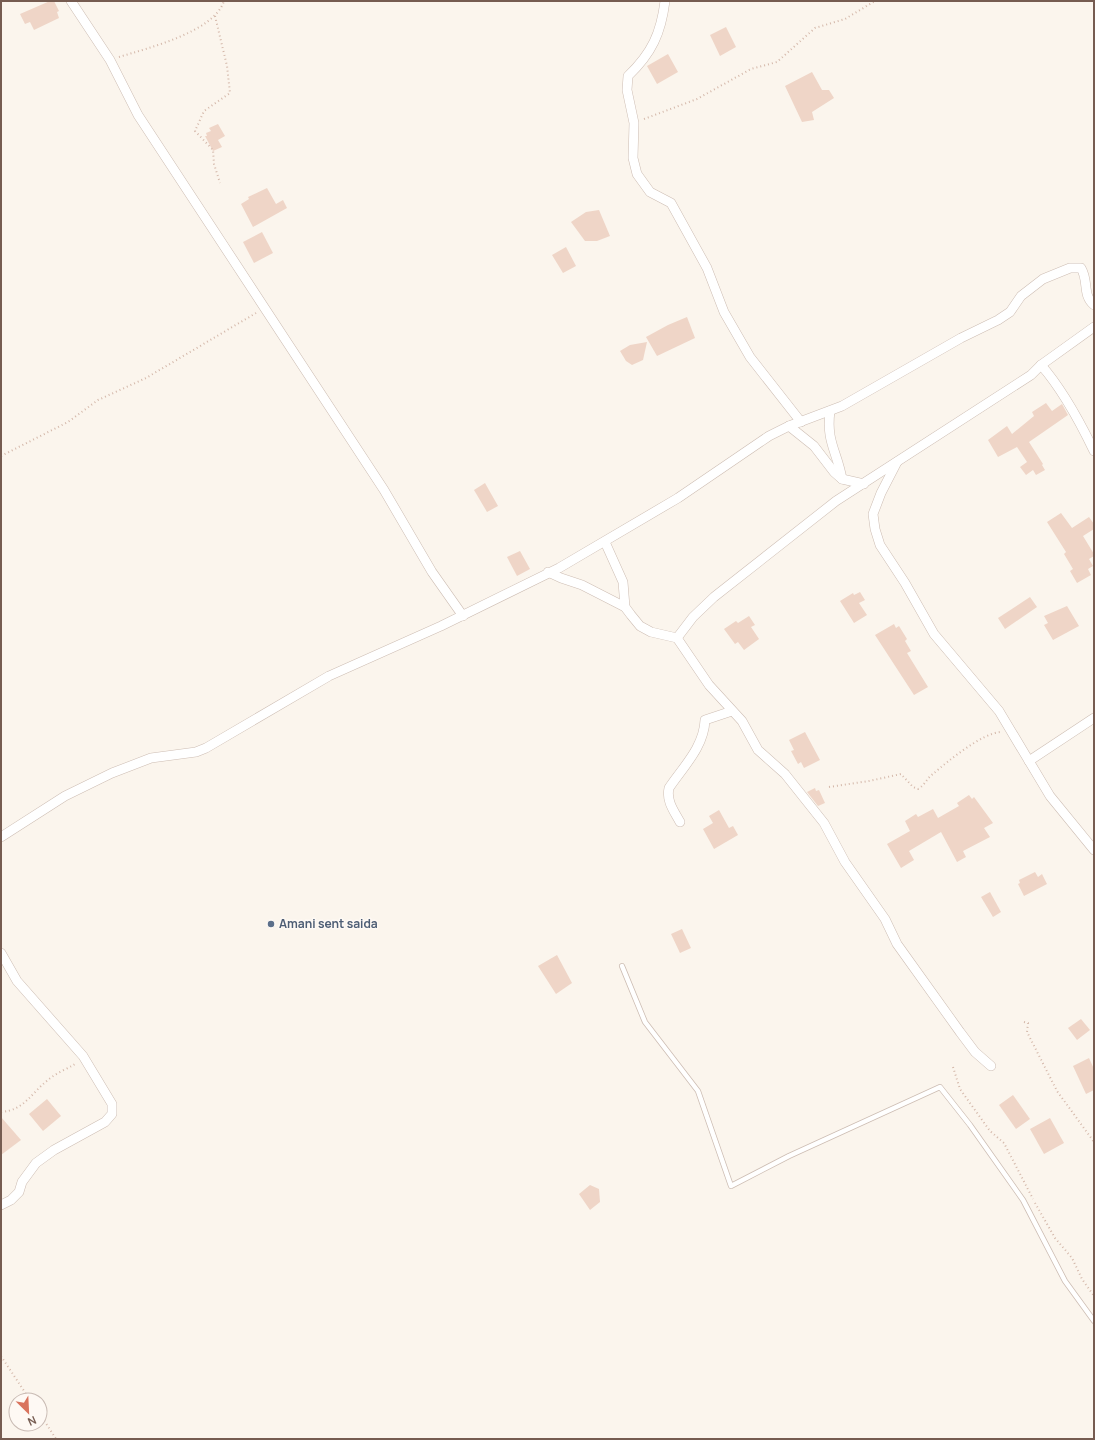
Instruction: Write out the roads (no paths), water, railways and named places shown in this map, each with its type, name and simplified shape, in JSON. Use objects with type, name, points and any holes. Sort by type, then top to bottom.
[{"type":"street","points":[[71,1],[110,60],[138,115],[181,178],[264,308],[384,490],[432,572],[463,616]]},
{"type":"street","points":[[665,1],[663,21],[658,35],[643,62],[628,76],[627,90],[634,123],[633,158],[637,174],[650,192],[671,203],[707,268],[724,312],[750,357],[801,422]]},
{"type":"street","points":[[1,837],[65,796],[151,758],[196,752],[206,748],[329,676],[463,616],[548,572],[559,568],[678,498],[769,436],[789,426],[842,406],[962,338],[987,327],[1010,312],[1021,296],[1043,279],[1070,268],[1081,268],[1086,280],[1086,292],[1089,301],[1094,305]]},
{"type":"street","points":[[677,638],[692,618],[714,597],[836,501],[1031,375],[1041,365],[1094,327]]},
{"type":"street","points":[[1041,365],[1049,375],[1094,451]]},
{"type":"street","points":[[830,411],[828,427],[830,441],[842,479]]},
{"type":"street","points":[[789,426],[814,446],[830,468],[842,479],[864,484]]},
{"type":"street","points":[[897,462],[881,493],[873,514],[875,529],[880,545],[905,583],[934,634],[999,711],[1050,796],[1094,850]]},
{"type":"street","points":[[605,542],[623,582],[625,607]]},
{"type":"street","points":[[548,572],[582,585],[625,607],[640,626],[651,632],[677,638],[709,685],[742,721],[760,753],[785,774],[824,823],[845,862],[885,919],[897,944],[975,1052],[990,1066]]},
{"type":"street","points":[[680,822],[667,796],[669,788],[698,747],[703,733],[705,720],[732,711]]},
{"type":"street","points":[[1029,761],[1094,718]]},
{"type":"street","points":[[1,953],[17,981],[83,1056],[112,1104],[112,1114],[105,1122],[54,1150],[36,1163],[22,1182],[19,1192],[11,1200],[1,1204]]},
{"type":"lane","points":[[622,966],[645,1022],[698,1091],[731,1186],[789,1156],[940,1087],[970,1125],[1023,1200],[1065,1281],[1094,1321]]},
{"type":"place","name":"Amani sent saida","points":[[271,924]]}]
